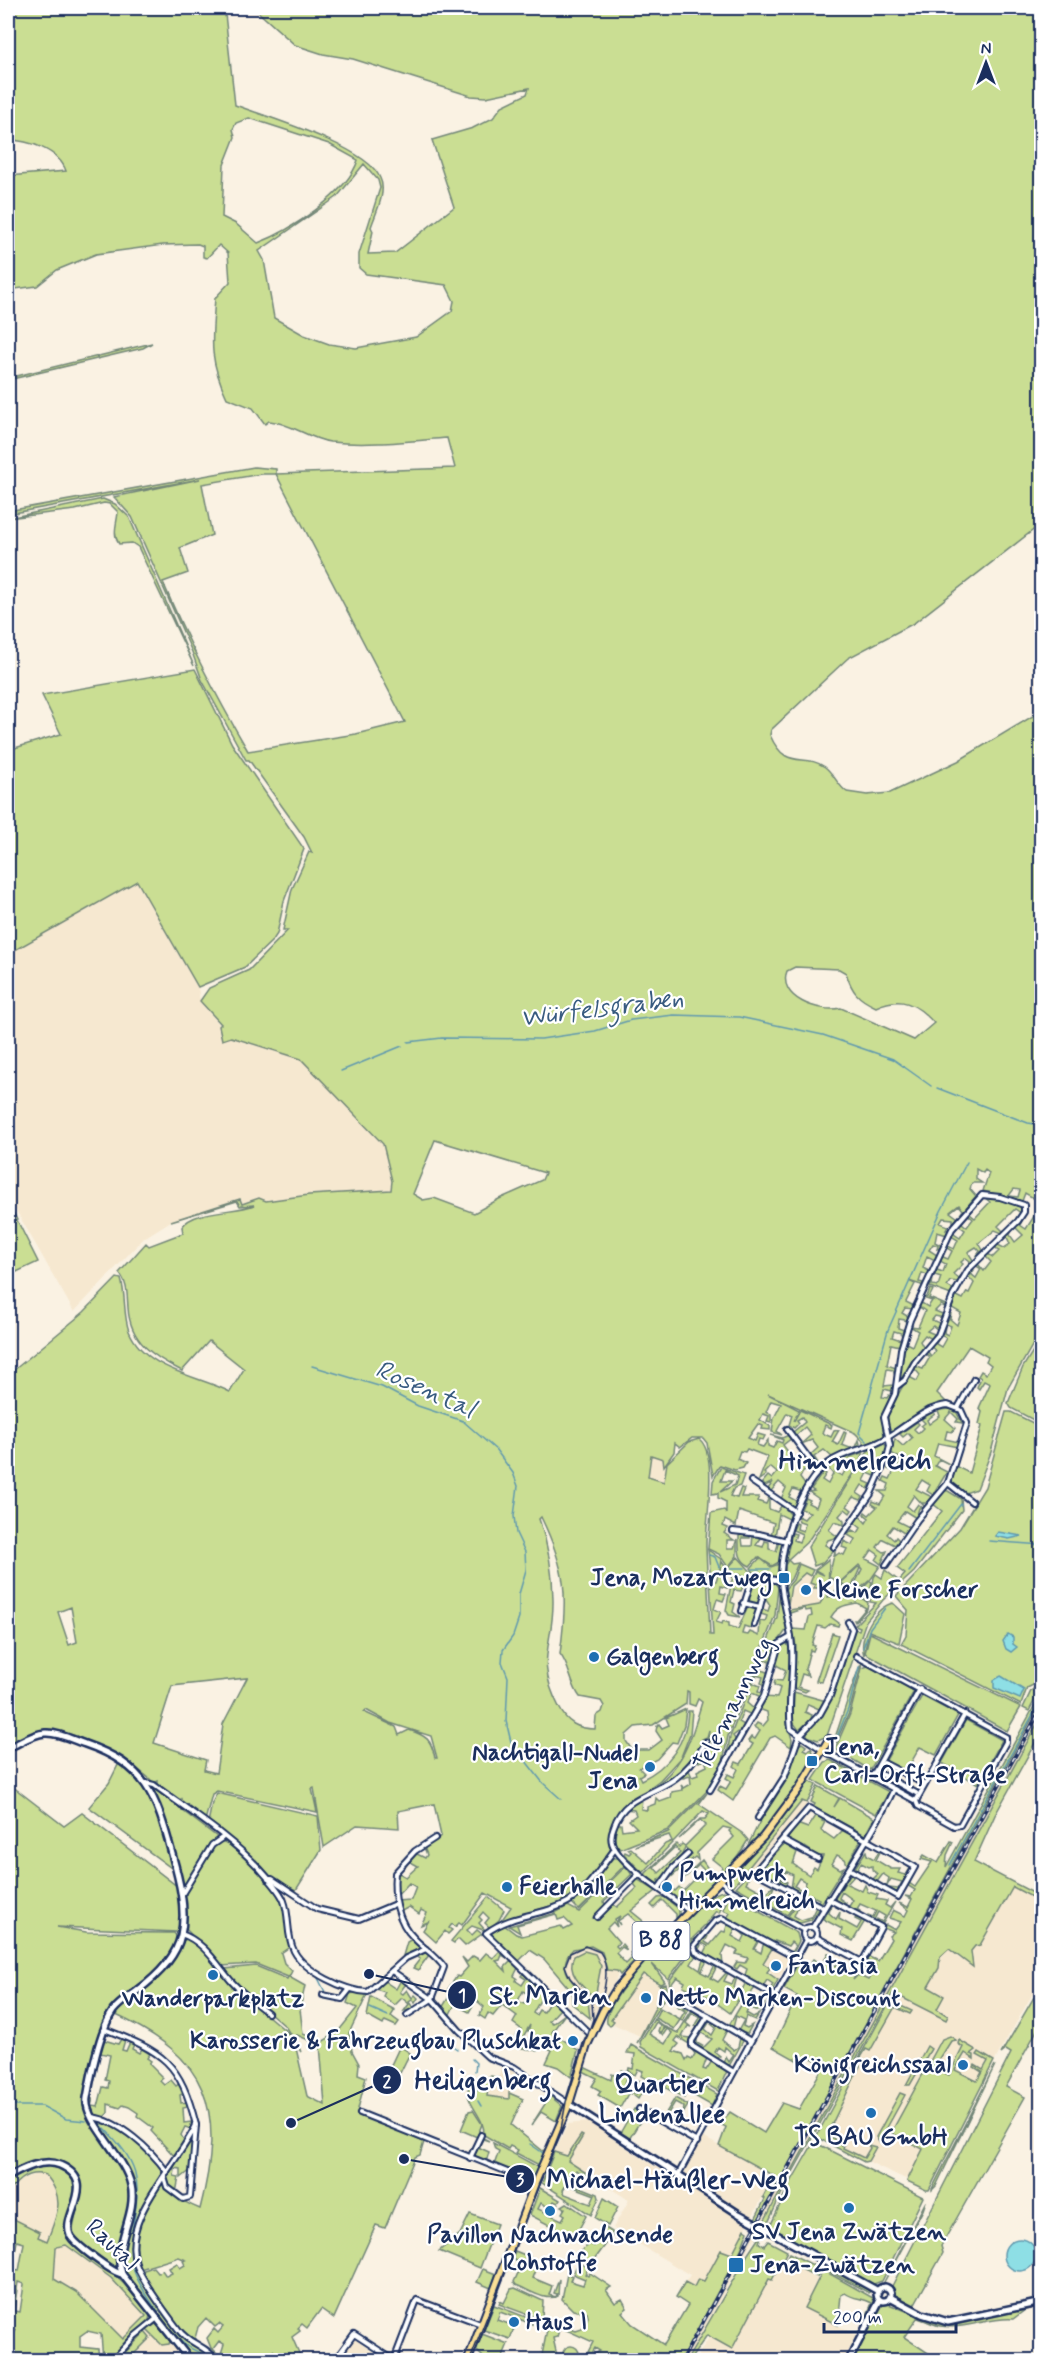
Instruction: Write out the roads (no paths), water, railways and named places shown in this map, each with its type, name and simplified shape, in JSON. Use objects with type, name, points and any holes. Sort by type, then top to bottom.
[{"type":"main road","name":"B 88","points":[[468,2361],[536,2183],[569,2104],[591,2035],[603,2011],[627,1976],[763,1838],[829,1739]]},
{"type":"street","points":[[834,1547],[877,1483],[888,1453],[884,1417],[896,1387],[902,1349],[910,1320],[956,1224],[982,1195],[1008,1199],[1025,1206],[1018,1221],[968,1270],[953,1296],[938,1335],[915,1362],[905,1380],[896,1387]]},
{"type":"street","points":[[958,1408],[974,1379]]},
{"type":"street","points":[[856,1656],[1006,1737],[1000,1753],[957,1827],[918,1806],[916,1801],[799,1736],[791,1729],[791,1637],[781,1581],[787,1541],[796,1512],[819,1472],[834,1460],[888,1437],[934,1408],[948,1405],[958,1408],[964,1414],[967,1428],[948,1484],[917,1520],[886,1565]]},
{"type":"street","points":[[787,1429],[819,1472]]},
{"type":"street","points":[[751,1481],[796,1512]]},
{"type":"street","points":[[948,1484],[972,1502]]},
{"type":"street","points":[[733,1531],[787,1541]]},
{"type":"street","points":[[742,1611],[752,1579],[758,1577],[781,1581]]},
{"type":"street","points":[[754,1625],[763,1595]]},
{"type":"street","points":[[743,1603],[760,1607]]},
{"type":"street","points":[[758,1818],[785,1776],[799,1736],[820,1713],[830,1696],[852,1629],[848,1622]]},
{"type":"street","name":"Telemannweg","points":[[711,1790],[760,1703],[779,1644],[791,1637]]},
{"type":"street","points":[[872,1777],[920,1689]]},
{"type":"street","points":[[916,1801],[965,1714]]},
{"type":"street","points":[[8,1748],[34,1736],[54,1734],[110,1753],[133,1769],[146,1783],[167,1838],[181,1894],[181,1934],[172,1955],[161,1970],[116,2007],[104,2029],[86,2100],[90,2117],[117,2154],[132,2186],[131,2204],[120,2257],[122,2274]]},
{"type":"street","points":[[690,1912],[639,1874],[615,1849],[612,1835],[616,1820],[626,1804],[674,1779],[699,1755],[706,1742]]},
{"type":"street","points":[[916,1793],[881,1773],[886,1763],[922,1783]]},
{"type":"street","points":[[894,1782],[901,1772]]},
{"type":"street","points":[[900,1785],[906,1775]]},
{"type":"street","points":[[146,1783],[154,1785],[247,1856],[285,1902],[294,1951],[313,1969],[350,1989],[368,1992],[406,1958],[426,1949]]},
{"type":"street","points":[[721,1881],[731,1890],[804,1930],[813,1927],[828,1899],[867,1840],[894,1789]]},
{"type":"street","points":[[824,1908],[757,1871],[809,1808],[915,1867],[898,1897],[849,1869]]},
{"type":"street","points":[[181,1894],[212,1845],[223,1838]]},
{"type":"street","points":[[407,2015],[432,1999],[444,1967],[436,1956],[409,1933],[395,1904],[395,1871],[415,1851],[435,1838]]},
{"type":"street","points":[[783,1840],[818,1859]]},
{"type":"street","points":[[591,2035],[486,1933],[510,1919],[569,1901],[586,1886],[615,1849]]},
{"type":"street","points":[[659,1888],[673,1868],[688,1854]]},
{"type":"street","points":[[597,1917],[639,1874]]},
{"type":"street","points":[[267,1879],[272,1879],[317,1909],[359,1919],[395,1904]]},
{"type":"street","points":[[816,1937],[862,1962],[881,1927],[828,1899]]},
{"type":"street","points":[[775,1996],[696,1952],[694,1946],[715,1921],[722,1918],[796,1958]]},
{"type":"street","points":[[806,1940],[811,1941],[816,1937],[817,1931],[813,1927]]},
{"type":"street","points":[[804,1930],[803,1935],[806,1940]]},
{"type":"street","points":[[181,1934],[190,1937],[201,1946],[232,1982],[268,2013]]},
{"type":"street","points":[[678,2175],[732,2071],[806,1940]]},
{"type":"street","points":[[392,1971],[432,1999],[461,2033],[488,2057],[514,2067],[783,2241],[878,2291],[887,2288],[890,2297],[922,2314],[948,2322],[1041,2302]]},
{"type":"street","points":[[323,1995],[342,1999],[350,1989]]},
{"type":"street","points":[[672,1995],[749,2040]]},
{"type":"street","points":[[708,2016],[692,2041],[692,2046],[732,2071]]},
{"type":"street","points":[[104,2029],[147,2048],[169,2064],[183,2082],[196,2125],[190,2197],[183,2199],[167,2187],[164,2177]]},
{"type":"street","points":[[639,2109],[697,2142]]},
{"type":"street","points":[[360,2113],[536,2183]]},
{"type":"street","points":[[90,2117],[101,2118],[126,2133],[150,2152],[167,2172]]},
{"type":"street","name":"Rautal","points":[[196,2125],[180,2155],[151,2196],[135,2232],[134,2257],[141,2275],[184,2337],[208,2350],[216,2361]]},
{"type":"street","points":[[470,2158],[481,2135]]},
{"type":"street","name":"Rautal","points":[[8,2177],[46,2163],[68,2170],[76,2179],[79,2189],[70,2235],[111,2270],[122,2274],[190,2361]]},
{"type":"street","points":[[849,2361],[880,2300],[878,2291]]},
{"type":"street","points":[[880,2300],[890,2297]]},
{"type":"street","points":[[335,2361],[354,2334],[395,2360],[417,2301],[481,2324]]},
{"type":"street","points":[[113,2361],[135,2336],[156,2319]]},
{"type":"water","points":[[998,1532],[1022,1536],[1009,1539],[995,1536]]},
{"type":"water","points":[[1008,1634],[1013,1637],[1013,1644],[1017,1647],[1011,1652],[1006,1649],[1003,1641]]},
{"type":"water","points":[[1001,1676],[1024,1690],[1020,1699],[994,1688],[994,1680]]},
{"type":"water","points":[[1020,2239],[1032,2243],[1036,2255],[1032,2267],[1020,2271],[1008,2267],[1004,2255],[1008,2243]]},
{"type":"waterway","name":"Würfelsgraben","points":[[408,1042],[442,1038],[541,1039],[595,1031],[631,1020],[674,1015],[739,1017],[823,1035],[893,1059],[931,1086]]},
{"type":"waterway","name":"Würfelsgraben","points":[[341,1071],[402,1046]]},
{"type":"waterway","name":"Würfelsgraben","points":[[937,1088],[1028,1123],[1042,1125]]},
{"type":"waterway","points":[[867,1441],[859,1433],[888,1330],[941,1211],[967,1162]]},
{"type":"waterway","name":"Rosental","points":[[312,1366],[382,1387],[418,1406],[463,1421],[496,1450],[513,1473],[518,1486],[514,1516],[516,1533],[525,1552],[526,1570],[519,1594],[519,1618],[513,1636],[503,1650],[502,1662],[508,1677],[506,1721],[511,1742],[543,1783],[561,1799]]},
{"type":"waterway","points":[[909,1572],[961,1504]]},
{"type":"waterway","points":[[989,1541],[1042,1545]]},
{"type":"waterway","points":[[709,1555],[715,1557],[719,1567]]},
{"type":"waterway","points":[[1039,1561],[1042,1558]]},
{"type":"waterway","points":[[731,1568],[745,1568]]},
{"type":"waterway","points":[[753,1569],[770,1569]]},
{"type":"waterway","points":[[863,1648],[870,1628],[885,1608]]},
{"type":"waterway","points":[[837,1737],[848,1709],[859,1667]]},
{"type":"waterway","points":[[950,1865],[1042,1698]]},
{"type":"waterway","points":[[316,1974],[326,1994]]},
{"type":"waterway","points":[[370,2008],[388,2016]]},
{"type":"waterway","points":[[414,2034],[435,2043],[448,2043],[457,2049]]},
{"type":"waterway","points":[[472,2059],[476,2063],[475,2071]]},
{"type":"waterway","points":[[477,2082],[477,2090]]},
{"type":"waterway","points":[[478,2101],[481,2106]]},
{"type":"waterway","points":[[8,2102],[17,2106],[42,2106],[66,2119],[86,2121]]},
{"type":"waterway","points":[[100,2124],[123,2150],[135,2172],[137,2197],[130,2251],[137,2279],[177,2337],[186,2346],[210,2360]]},
{"type":"waterway","points":[[530,2144],[543,2153]]},
{"type":"tram line","points":[[470,2360],[561,2129],[566,2102],[593,2019],[592,2002],[570,1978],[565,1966],[570,1953],[585,1946],[600,1952],[606,1969],[604,1990],[598,2011],[594,2020],[590,2028]]},
{"type":"railway","points":[[682,2360],[1042,1707]]},
{"type":"place","name":"Jena, Mozartweg","points":[[784,1578]]},
{"type":"place","name":"Kleine Forscher","points":[[806,1590]]},
{"type":"place","name":"Galgenberg","points":[[594,1657]]},
{"type":"place","name":"Jena, Carl-Orff-Straße","points":[[812,1761]]},
{"type":"place","name":"Nachtigall-Nudel Jena","points":[[650,1767]]},
{"type":"place","name":"Feierhalle","points":[[507,1887]]},
{"type":"place","name":"Pumpwerk Himmelreich","points":[[667,1887]]},
{"type":"place","name":"Fantasia","points":[[776,1966]]},
{"type":"place","name":"St. Marien","points":[[369,1974]]},
{"type":"place","name":"Wanderparkplatz","points":[[213,1975]]},
{"type":"place","name":"Netto Marken-Discount","points":[[646,1998]]},
{"type":"place","name":"Karosserie & Fahrzeugbau Pluschkat","points":[[573,2041]]},
{"type":"place","name":"Königreichssaal","points":[[963,2065]]},
{"type":"place","name":"TS BAU GmbH","points":[[871,2113]]},
{"type":"place","name":"Heiligenberg","points":[[291,2123]]},
{"type":"place","name":"Michael-Häußler-Weg","points":[[404,2159]]},
{"type":"place","name":"SV Jena Zwätzen","points":[[849,2208]]},
{"type":"place","name":"Pavillon Nachwachsende Rohstoffe","points":[[550,2211]]},
{"type":"place","name":"Jena-Zwätzen","points":[[736,2265]]},
{"type":"place","name":"Haus I","points":[[514,2322]]},
{"type":"district","name":"Himmelreich","points":[[855,1461]]},
{"type":"district","name":"Quartier Lindenallee","points":[[662,2100]]}]
